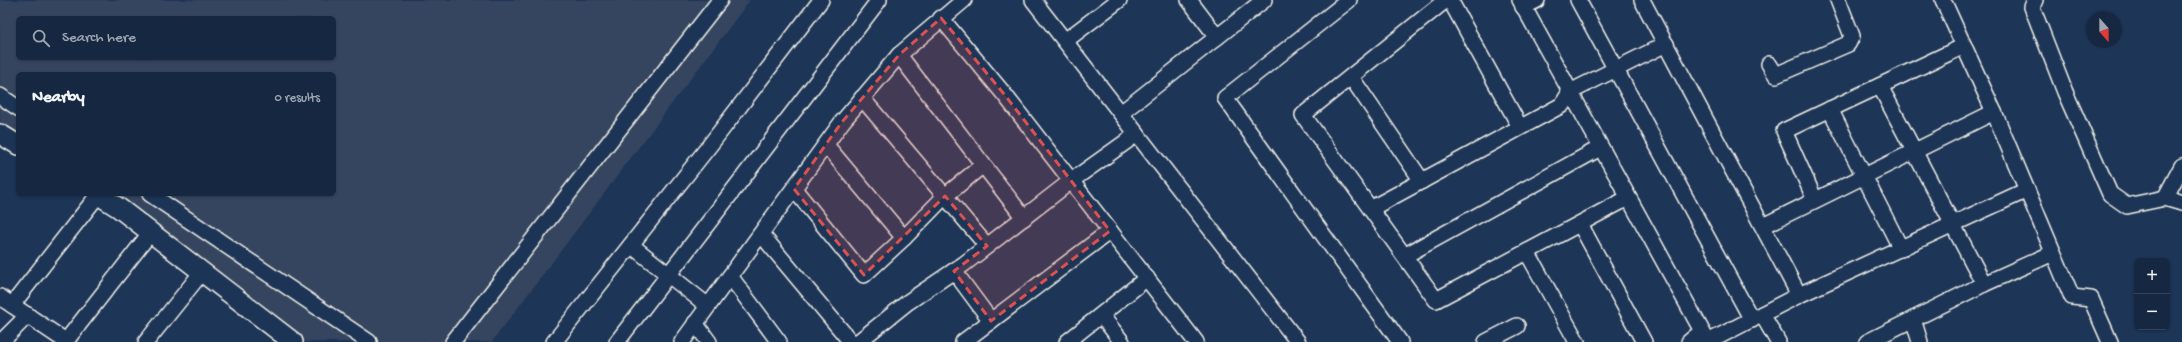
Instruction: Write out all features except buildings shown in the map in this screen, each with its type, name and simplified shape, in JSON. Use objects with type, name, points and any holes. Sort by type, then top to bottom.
[{"type":"main road","points":[[0,134],[16,144]]},
{"type":"main road","points":[[100,196],[151,232],[293,342]]},
{"type":"street","points":[[453,342],[720,0]]},
{"type":"street","points":[[554,342],[710,145],[821,0]]},
{"type":"street","points":[[617,342],[879,0]]},
{"type":"street","points":[[682,342],[862,98],[899,55],[964,0]]},
{"type":"street","points":[[1033,0],[1298,342]]},
{"type":"street","points":[[1065,41],[1119,0]]},
{"type":"street","points":[[1189,0],[1217,36]]},
{"type":"street","points":[[1121,114],[1264,0]]},
{"type":"street","points":[[1348,0],[1225,98],[1400,342]]},
{"type":"street","points":[[1446,0],[1303,115],[1406,255],[1436,300],[1628,198]]},
{"type":"street","points":[[1450,0],[1520,127]]},
{"type":"street","points":[[1578,0],[1757,317],[1778,342]]},
{"type":"street","points":[[1642,0],[1800,296]]},
{"type":"street","points":[[1769,64],[1776,76],[1848,44],[1852,36],[1838,0]]},
{"type":"street","points":[[1943,0],[1994,112],[2072,297],[2091,299],[2109,341]]},
{"type":"street","points":[[2035,0],[2032,7],[2044,39],[2110,194],[2127,206],[2165,198],[2182,203]]},
{"type":"street","points":[[1527,2],[1570,92],[1706,339]]},
{"type":"street","points":[[941,18],[1004,94],[1196,342]]},
{"type":"street","points":[[1372,208],[1562,105],[1570,92],[1666,44]]},
{"type":"street","points":[[1815,200],[1784,131],[1964,46]]},
{"type":"street","points":[[899,55],[1024,218]]},
{"type":"street","points":[[1351,77],[1422,181]]},
{"type":"street","points":[[1880,86],[1984,284]]},
{"type":"street","points":[[0,96],[16,107]]},
{"type":"street","points":[[862,98],[987,246]]},
{"type":"street","points":[[1830,109],[1901,249]]},
{"type":"street","points":[[1763,226],[1994,112]]},
{"type":"street","points":[[858,342],[908,302],[954,271],[1071,181],[1137,134]]},
{"type":"street","points":[[826,145],[904,238]]},
{"type":"street","points":[[1406,255],[1600,148]]},
{"type":"street","points":[[794,189],[864,276],[945,196],[983,165]]},
{"type":"street","points":[[2165,198],[2182,166]]},
{"type":"street","points":[[1689,342],[1706,339],[1757,317],[2027,190]]},
{"type":"street","points":[[95,196],[6,301],[66,342],[151,232]]},
{"type":"street","points":[[153,196],[369,342]]},
{"type":"street","points":[[1580,224],[1644,342]]},
{"type":"street","points":[[963,342],[1110,232]]},
{"type":"street","points":[[761,234],[851,342]]},
{"type":"street","points":[[631,245],[708,306]]},
{"type":"street","points":[[1527,252],[1577,342]]},
{"type":"street","points":[[1866,342],[1984,284],[2053,253]]},
{"type":"street","points":[[954,271],[991,321]]},
{"type":"street","points":[[146,342],[202,272]]},
{"type":"street","points":[[730,276],[779,342]]},
{"type":"street","points":[[1067,342],[1102,316],[1146,278]]},
{"type":"street","points":[[1,342],[28,315]]},
{"type":"street","points":[[1102,316],[1122,342]]},
{"type":"street","points":[[1913,320],[1920,342]]},
{"type":"street","points":[[695,323],[709,342]]},
{"type":"street","points":[[1486,342],[1517,326]]},
{"type":"highlighted area","points":[[941,18],[1004,94],[1110,231],[991,321],[954,271],[987,246],[945,196],[864,275],[794,189],[842,122],[899,55]]},
{"type":"shaded area","points":[[0,0],[750,0],[492,342],[293,342],[100,196],[336,196],[336,72],[16,72],[16,144],[0,134]]}]
